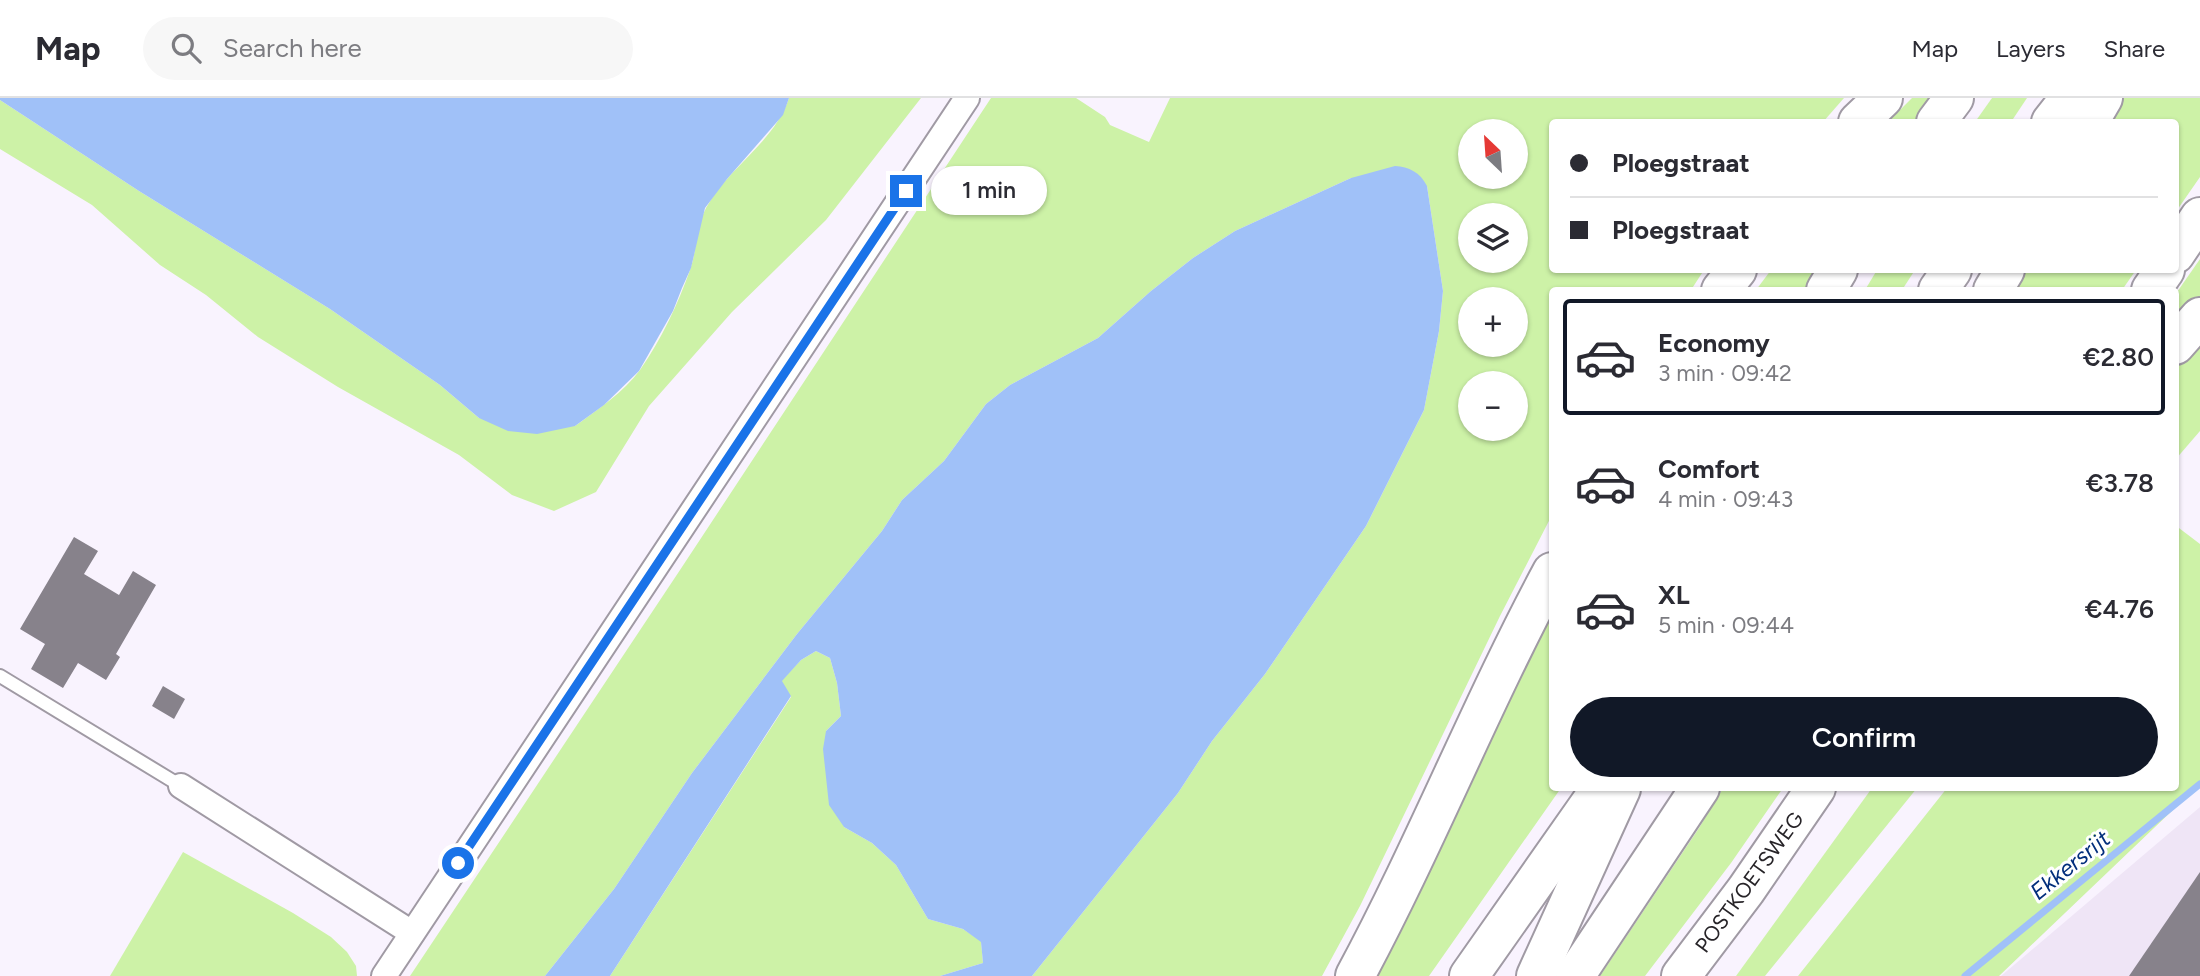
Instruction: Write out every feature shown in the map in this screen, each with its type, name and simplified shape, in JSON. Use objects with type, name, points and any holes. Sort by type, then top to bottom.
[{"type":"highway","points":[[1861,119],[1883,98]]},
{"type":"highway","points":[[1938,119],[1954,98]]},
{"type":"highway","points":[[2052,119],[2070,98]]},
{"type":"highway","points":[[2091,119],[2103,98]]},
{"type":"highway","points":[[2179,248],[2200,217]]},
{"type":"highway","points":[[1723,287],[1735,273]]},
{"type":"highway","points":[[2179,341],[2200,317]]},
{"type":"highway","points":[[1355,976],[1385,921],[1523,626],[1549,578]]},
{"type":"highway","points":[[1469,976],[1599,791]]},
{"type":"highway","points":[[1536,976],[1621,791]]},
{"type":"highway","points":[[1574,976],[1698,791]]},
{"type":"highway","name":"POSTKOETSWEG","points":[[1681,976],[1746,890],[1814,791]]},
{"type":"street","points":[[384,976],[967,98]]},
{"type":"street","points":[[181,786],[412,933]]},
{"type":"lane","points":[[0,676],[181,786]]},
{"type":"shaded area","points":[[2200,807],[2200,976],[2001,976]]},
{"type":"green space","points":[[789,98],[921,98],[826,220],[732,312],[649,406],[596,492],[554,511],[512,495],[459,455],[338,387],[258,337],[206,295],[160,265],[92,205],[0,149],[0,100],[139,191],[330,309],[440,385],[479,418],[575,426],[626,386],[648,358],[685,283],[706,208],[715,193],[773,128]]},
{"type":"green space","points":[[991,98],[1076,98],[1105,117],[1110,125],[1149,142],[1170,98],[1844,98],[1826,119],[1549,119],[1549,273],[1702,273],[1693,287],[1549,287],[1549,521],[1360,906],[1322,976],[1032,976],[1178,793],[1212,741],[1265,674],[1366,526],[1424,410],[1439,331],[1443,291],[1427,186],[1351,178],[1235,231],[1193,258],[1098,338],[1010,385],[986,404],[944,461],[902,500],[882,531],[797,634],[692,773],[614,889],[545,976],[410,976]]},
{"type":"green space","points":[[1912,98],[1938,98],[1920,119],[1891,119]]},
{"type":"green space","points":[[1992,98],[2027,98],[2013,119],[1977,119]]},
{"type":"green space","points":[[2123,98],[2200,98],[2200,177],[2179,207],[2179,119],[2111,119]]},
{"type":"green space","points":[[2200,259],[2200,298],[2179,322],[2179,289]]},
{"type":"green space","points":[[1769,273],[1817,273],[1810,287],[1758,287]]},
{"type":"green space","points":[[1875,273],[1913,273],[1904,287],[1867,287]]},
{"type":"green space","points":[[2024,273],[2134,273],[2124,287],[2016,287]]},
{"type":"green space","points":[[2200,335],[2200,431],[2179,455],[2179,359]]},
{"type":"green space","points":[[2179,528],[2200,544],[2200,787],[1999,976],[1798,976],[1945,791],[2179,791]]},
{"type":"green space","points":[[1549,615],[1549,791],[1559,791],[1429,976],[1375,976],[1402,928]]},
{"type":"green space","points":[[816,651],[830,658],[837,683],[841,716],[826,731],[844,827],[872,843],[896,865],[928,919],[963,929],[981,941],[983,963],[940,976],[610,976],[791,697],[781,681],[801,660]]},
{"type":"green space","points":[[1721,791],[1781,791],[1731,863],[1645,976],[1600,976]]},
{"type":"green space","points":[[1870,791],[1915,791],[1765,976],[1736,976]]},
{"type":"green space","points":[[183,852],[331,937],[347,952],[356,966],[357,976],[110,976]]},
{"type":"water","points":[[0,98],[789,98],[783,115],[705,208],[691,268],[673,311],[639,371],[604,405],[575,426],[537,434],[508,431],[479,418],[440,385],[330,309],[139,191]]},
{"type":"water","points":[[1395,166],[1414,171],[1427,186],[1443,291],[1439,331],[1424,410],[1366,526],[1265,674],[1212,741],[1178,793],[1032,976],[940,976],[983,963],[981,942],[963,929],[928,919],[896,865],[872,843],[844,827],[829,805],[823,749],[826,731],[841,716],[837,683],[830,658],[816,651],[801,660],[782,681],[791,696],[610,976],[545,976],[614,889],[692,773],[797,634],[882,531],[902,500],[944,461],[986,404],[1010,385],[1098,338],[1193,258],[1235,231],[1351,178]]},
{"type":"building","points":[[74,537],[98,551],[84,574],[119,595],[133,571],[156,585],[116,654],[120,657],[106,680],[78,663],[63,688],[31,669],[45,644],[20,629]]},
{"type":"building","points":[[163,686],[185,699],[174,719],[152,706]]},
{"type":"building","points":[[2200,872],[2200,976],[2129,976]]},
{"type":"waterway","name":"Ekkersrijt","points":[[1965,976],[2200,784]]},
{"type":"route","points":[[458,863],[906,191]]}]
